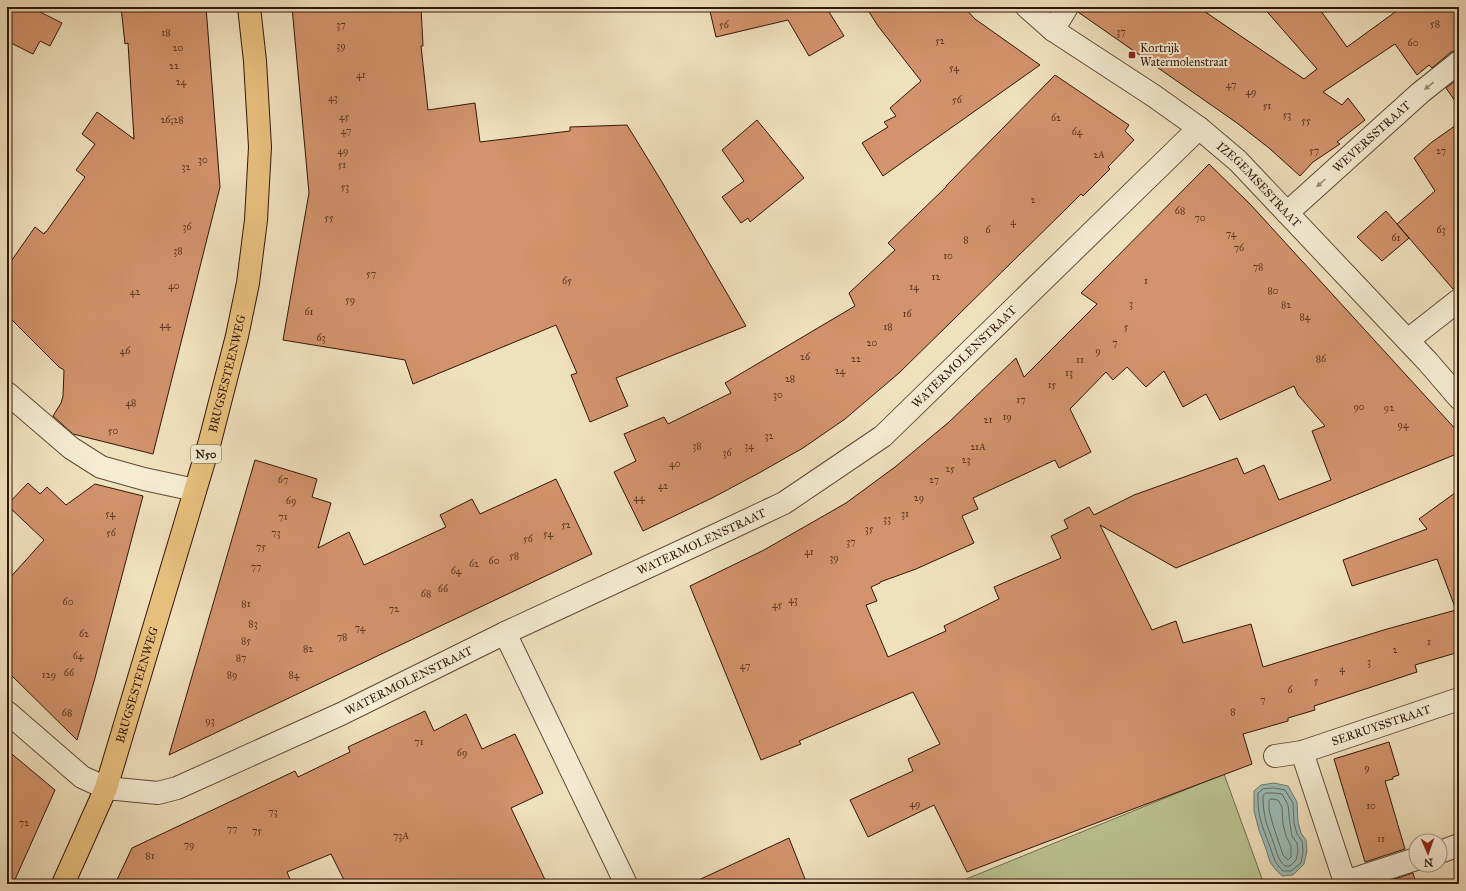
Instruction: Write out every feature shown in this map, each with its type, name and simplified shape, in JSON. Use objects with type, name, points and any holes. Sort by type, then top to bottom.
[{"type":"main road","name":"BRUGSESTEENWEG","points":[[63,884],[106,788],[210,441],[237,336],[248,283],[256,220],[260,148],[256,61],[249,7]]},
{"type":"street","name":"IZEGEMSESTRAAT","points":[[1027,7],[1053,30],[1154,96],[1199,128],[1238,161],[1408,340],[1459,398]]},
{"type":"street","points":[[1053,30],[1067,7]]},
{"type":"street","name":"WEVERSSTRAAT","points":[[1287,214],[1420,93],[1459,62]]},
{"type":"street","name":"WATERMOLENSTRAAT","points":[[7,712],[82,778],[106,788],[158,793],[177,788],[341,714],[505,633],[784,503],[883,436],[1199,128]]},
{"type":"street","points":[[1408,340],[1459,300]]},
{"type":"street","points":[[7,393],[71,448],[101,466],[144,479],[195,490]]},
{"type":"street","points":[[505,633],[626,884]]},
{"type":"street","name":"SERRUYSSTRAAT","points":[[1276,756],[1302,752],[1459,699]]},
{"type":"street","points":[[1302,752],[1342,883],[1408,862]]},
{"type":"street","points":[[1448,849],[1459,845]]},
{"type":"green space","points":[[1224,774],[1264,884],[954,884]]},
{"type":"water","points":[[1274,783],[1288,786],[1297,802],[1298,822],[1301,833],[1306,840],[1307,851],[1304,864],[1293,875],[1282,876],[1270,862],[1254,811],[1254,791],[1261,785]]},
{"type":"building","points":[[7,7],[30,7],[62,23],[50,46],[40,41],[33,54],[7,41]]},
{"type":"building","points":[[121,7],[206,7],[220,187],[153,454],[73,434],[53,416],[61,403],[63,396],[64,370],[59,367],[7,315],[7,267],[35,227],[44,234],[46,232],[85,177],[76,170],[95,144],[82,134],[97,112],[134,139],[128,43],[125,44]]},
{"type":"building","points":[[292,7],[421,7],[423,46],[421,46],[428,110],[475,103],[480,142],[570,131],[570,127],[627,125],[746,326],[616,378],[628,406],[590,422],[571,375],[577,373],[556,325],[413,384],[405,360],[283,340],[309,193]]},
{"type":"building","points":[[709,7],[826,7],[844,36],[809,56],[788,20],[716,37]]},
{"type":"building","points":[[866,7],[964,7],[975,19],[1040,65],[883,176],[862,143],[888,127],[884,122],[896,116],[890,108],[921,81],[878,26]]},
{"type":"building","points":[[1079,7],[1198,7],[1304,79],[1317,69],[1263,7],[1318,7],[1347,47],[1402,7],[1459,7],[1459,50],[1451,52],[1432,68],[1429,65],[1417,75],[1395,44],[1323,92],[1342,105],[1348,98],[1365,120],[1337,142],[1340,144],[1313,162],[1300,176],[1269,148],[1237,123],[1078,12]]},
{"type":"building","points":[[1055,75],[1129,125],[1125,131],[1134,140],[1108,167],[1110,169],[1083,196],[1081,194],[899,373],[845,419],[803,448],[759,473],[712,498],[643,531],[614,472],[636,461],[624,434],[664,417],[668,424],[731,393],[725,383],[855,306],[849,293],[895,250],[888,243],[946,187]]},
{"type":"building","points":[[1459,78],[1459,107],[1446,88]]},
{"type":"building","points":[[757,120],[804,178],[750,222],[748,218],[741,223],[722,197],[744,181],[722,150]]},
{"type":"building","points":[[1459,123],[1459,288],[1453,289],[1397,224],[1435,191],[1414,158],[1432,142]]},
{"type":"building","points":[[1209,164],[1250,204],[1459,433],[1459,453],[1176,568],[1100,525],[1152,630],[1176,621],[1183,643],[1251,624],[1263,667],[1387,629],[1456,610],[1437,559],[1352,586],[1343,560],[1427,529],[1419,519],[1459,490],[1459,652],[1415,665],[1417,672],[1314,706],[1315,710],[1288,718],[1288,721],[1243,734],[1252,764],[967,872],[934,805],[868,837],[850,800],[913,771],[908,759],[940,744],[913,692],[799,741],[801,744],[761,760],[690,586],[764,550],[846,503],[895,467],[949,422],[1016,358],[1024,377],[1097,304],[1081,293]],"holes":[[[1127,367],[1146,387],[1164,371],[1183,407],[1206,394],[1220,420],[1294,386],[1298,395],[1325,426],[1312,431],[1331,480],[1279,500],[1264,465],[1244,474],[1237,458],[1134,495],[1094,515],[1089,507],[1064,520],[1068,528],[1051,536],[1061,558],[994,587],[999,599],[944,626],[946,631],[888,657],[866,605],[877,601],[871,587],[974,543],[962,516],[978,509],[973,498],[1055,460],[1059,468],[1091,452],[1070,409],[1106,372],[1113,380]]]},
{"type":"building","points":[[1386,211],[1409,238],[1382,261],[1357,237]]},
{"type":"building","points":[[255,460],[317,479],[312,497],[331,503],[318,548],[349,532],[364,565],[446,527],[440,515],[472,499],[480,514],[556,479],[592,554],[169,755]]},
{"type":"building","points":[[28,483],[40,494],[47,487],[66,505],[95,484],[143,496],[77,740],[7,671],[7,581],[44,540],[7,505]]},
{"type":"building","points":[[425,711],[434,731],[466,714],[482,749],[515,734],[543,793],[511,808],[547,884],[346,884],[331,854],[287,872],[292,884],[115,884],[132,848],[295,771],[298,777],[350,752],[348,747]]},
{"type":"building","points":[[1389,742],[1399,775],[1393,777],[1393,779],[1385,781],[1405,849],[1365,862],[1334,759]]},
{"type":"building","points":[[7,750],[55,790],[13,884],[7,884]]},
{"type":"building","points":[[789,838],[807,884],[690,884]]},
{"type":"building","points":[[1413,873],[1416,884],[1379,884]]},
{"type":"place","name":"Kortrijk Watermolenstraat","points":[[1132,55]]}]
